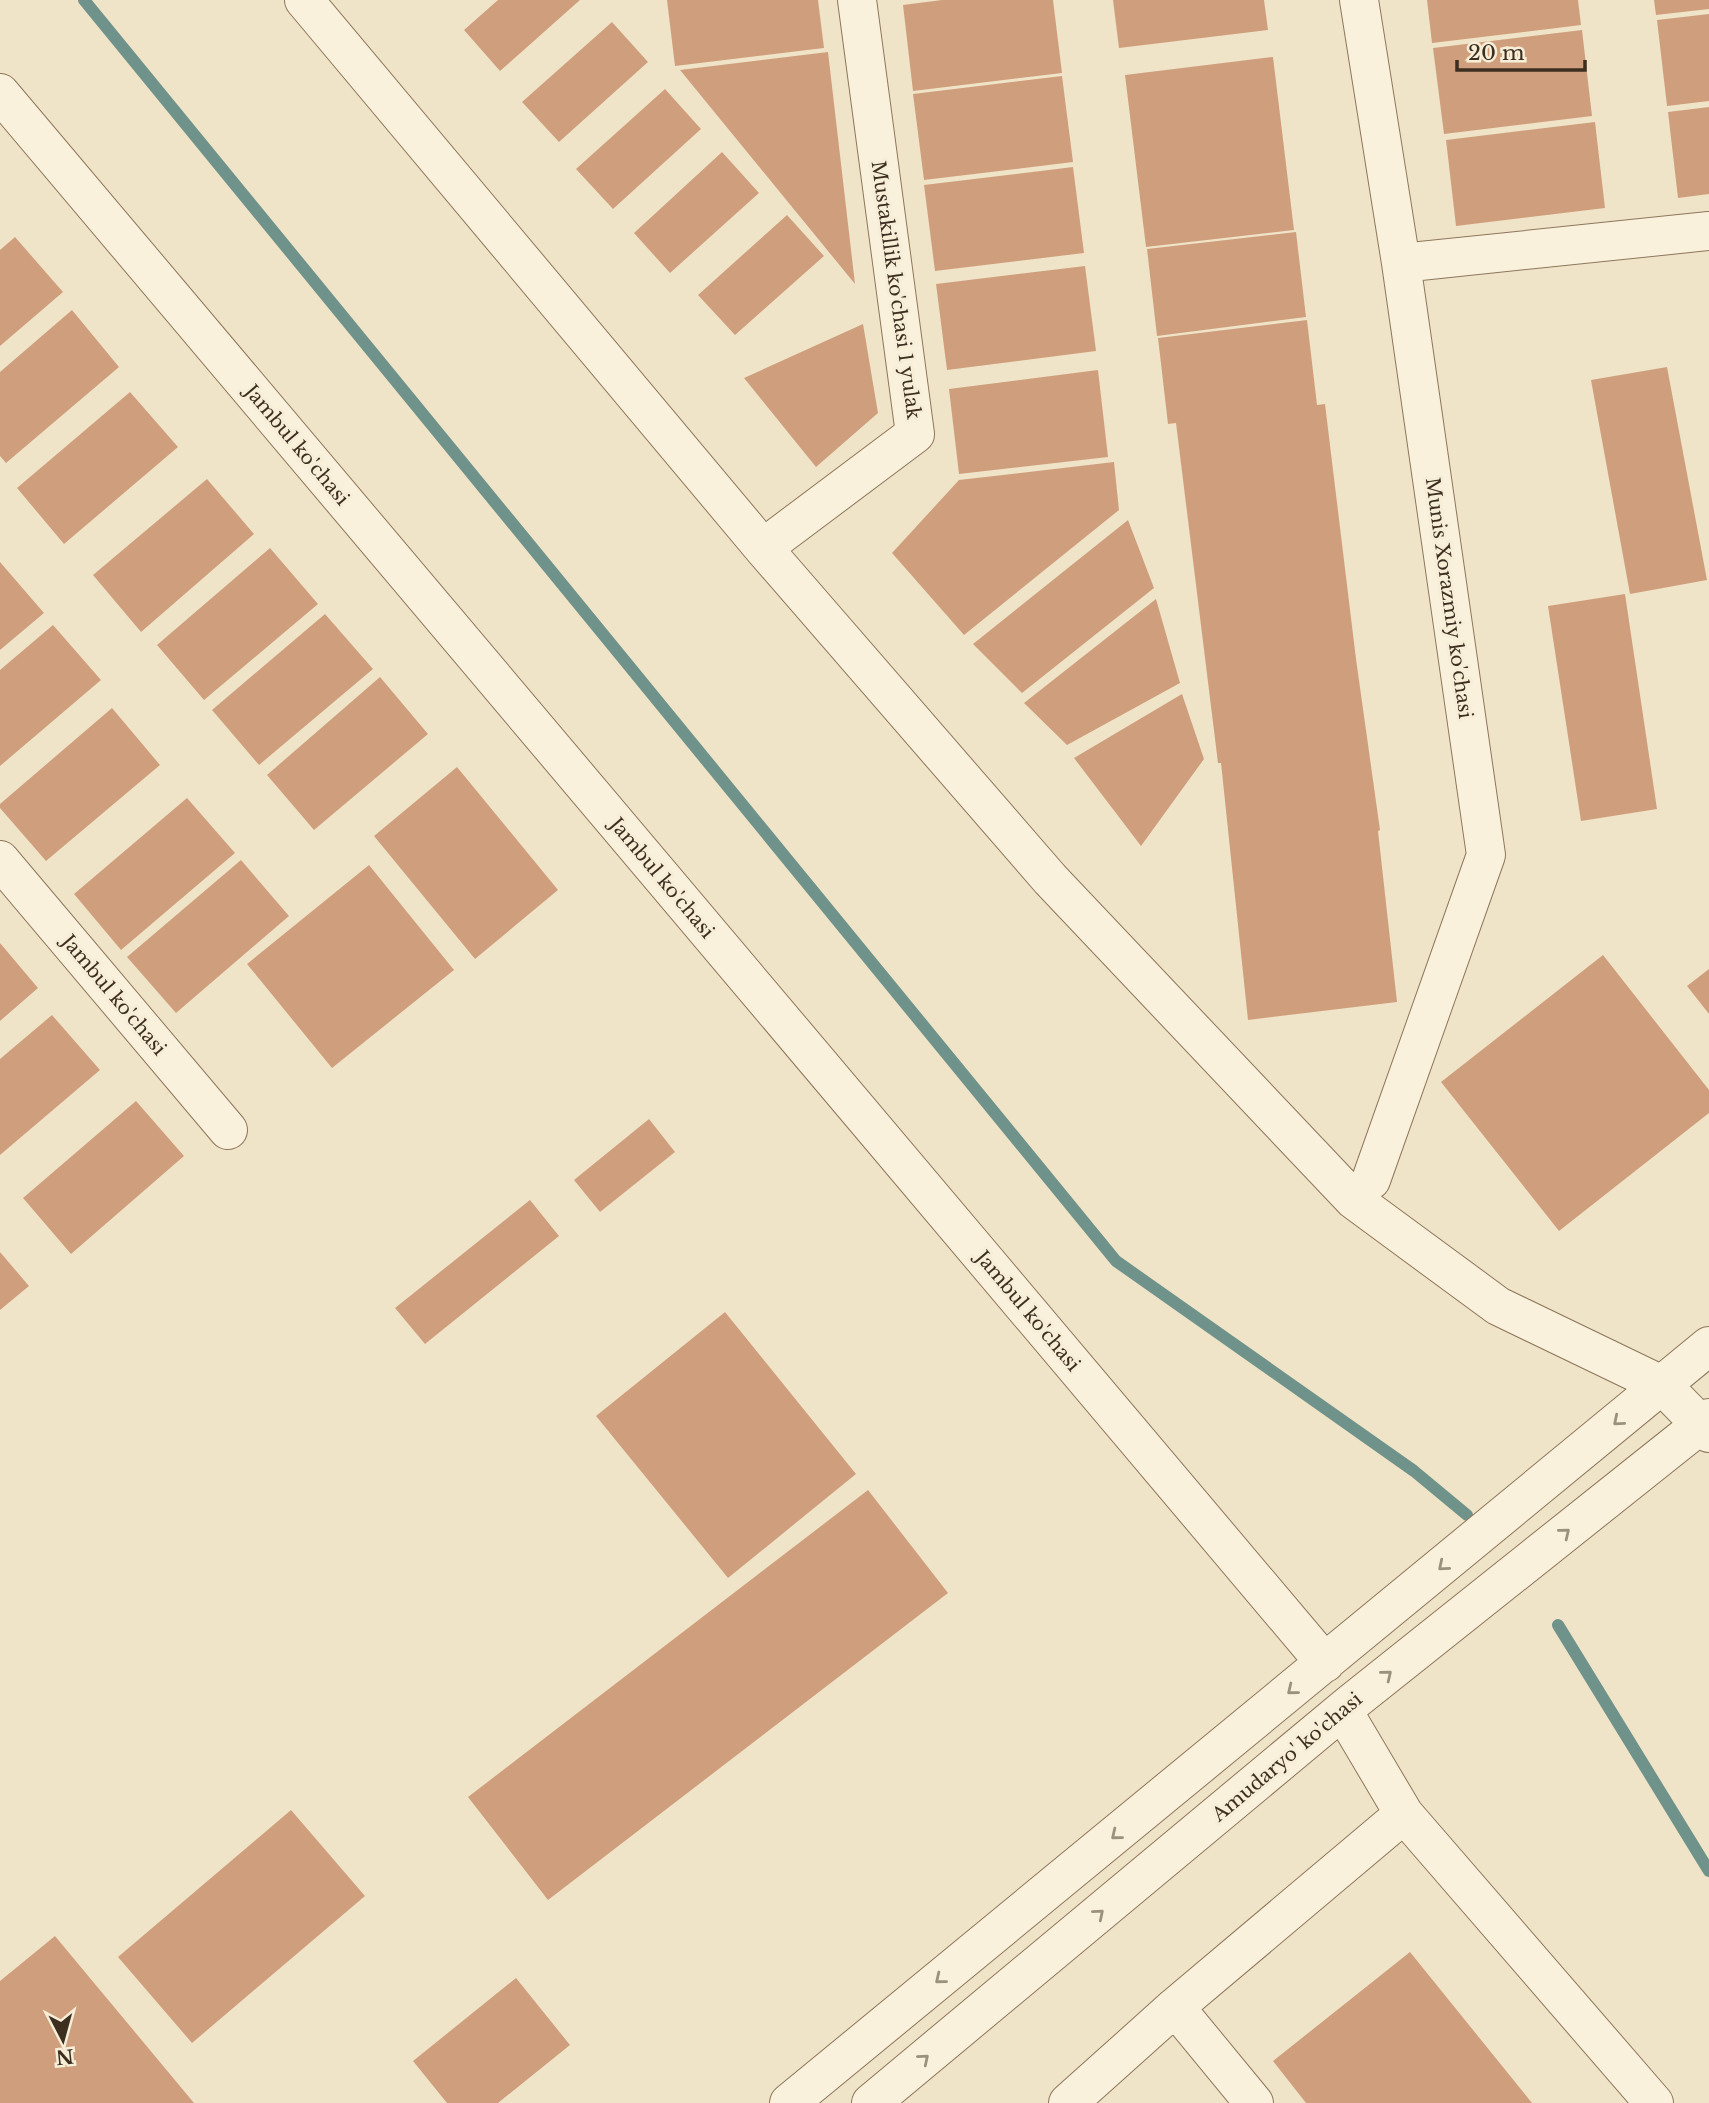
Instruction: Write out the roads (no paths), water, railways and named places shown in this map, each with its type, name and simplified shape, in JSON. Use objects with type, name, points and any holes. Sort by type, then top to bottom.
[{"type":"street","points":[[304,0],[764,548],[1050,878],[1354,1200],[1498,1306],[1662,1385],[1706,1425]]},
{"type":"street","name":"Mustakillik ko'chasi 1 yulak","points":[[764,548],[915,434],[857,0]]},
{"type":"street","name":"Munis Xorazmiy ko'chasi","points":[[1359,0],[1401,263],[1486,855],[1371,1180]]},
{"type":"street","name":"Jambul ko'chasi","points":[[0,93],[1325,1663]]},
{"type":"street","points":[[1401,263],[1709,231]]},
{"type":"street","name":"Jambul ko'chasi","points":[[0,860],[228,1130]]},
{"type":"street","points":[[789,2103],[1709,1346]]},
{"type":"street","name":"Amudaryo' ko'chasi","points":[[871,2103],[1343,1710],[1706,1425]]},
{"type":"street","points":[[1343,1710],[1404,1814],[1654,2103]]},
{"type":"street","points":[[1068,2103],[1175,2007],[1404,1814]]},
{"type":"street","points":[[1175,2007],[1254,2103]]},
{"type":"waterway","points":[[84,0],[1116,1261],[1414,1471],[1467,1515]]},
{"type":"waterway","points":[[1558,1625],[1709,1871]]}]
